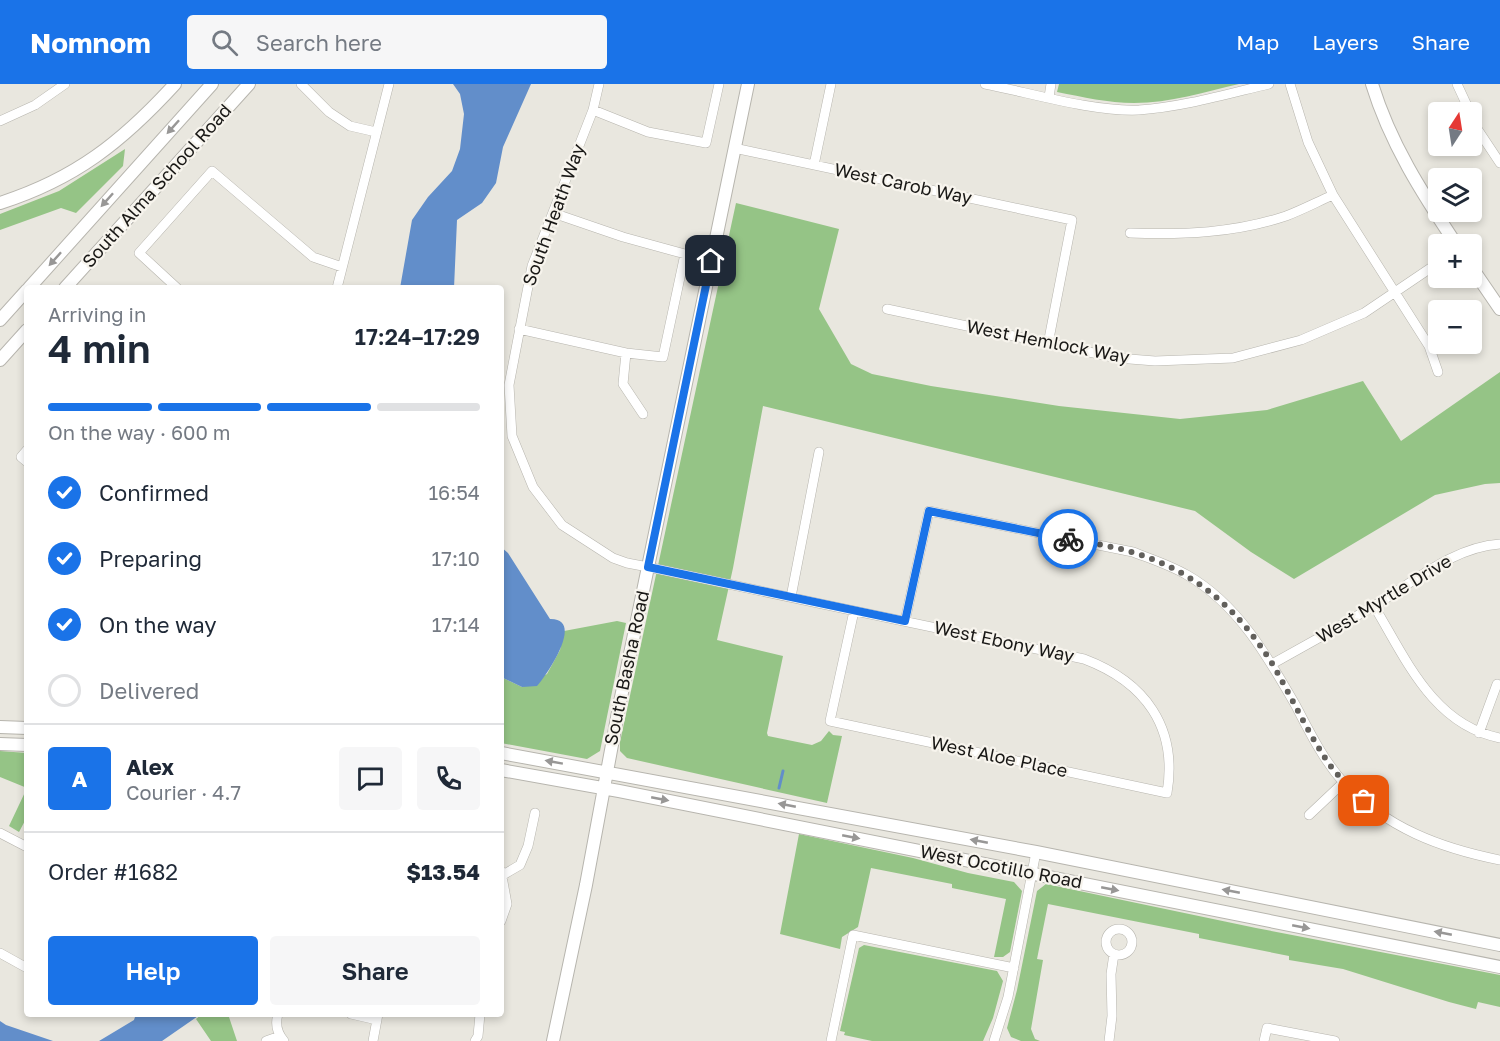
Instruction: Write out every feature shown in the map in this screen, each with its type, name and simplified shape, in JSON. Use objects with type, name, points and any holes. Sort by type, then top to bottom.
[{"type":"main road","points":[[0,203],[49,184],[92,160],[138,124],[175,84]]},
{"type":"main road","name":"South Alma School Road","points":[[32,285],[212,84]]},
{"type":"main road","name":"South Alma School Road","points":[[68,285],[249,84]]},
{"type":"main road","name":"South Basha Road","points":[[553,1041],[586,885],[606,771],[748,84]]},
{"type":"main road","points":[[1372,84],[1390,132],[1408,170],[1450,234]]},
{"type":"main road","points":[[1482,282],[1500,309]]},
{"type":"main road","name":"South Alma School Road","points":[[0,320],[24,293]]},
{"type":"main road","points":[[0,360],[24,333]]},
{"type":"main road","points":[[0,727],[24,728]]},
{"type":"main road","points":[[0,744],[24,745]]},
{"type":"main road","name":"West Ocotillo Road","points":[[504,754],[1036,852],[1500,945]]},
{"type":"main road","name":"West Ocotillo Road","points":[[504,771],[603,788],[1500,967]]},
{"type":"street","points":[[0,121],[34,105],[65,84]]},
{"type":"street","points":[[301,84],[329,112],[350,126],[376,132]]},
{"type":"street","points":[[338,285],[389,84]]},
{"type":"street","name":"South Heath Way","points":[[599,84],[593,110],[532,266],[509,385],[512,436],[533,487],[562,525],[613,558],[648,567]]},
{"type":"street","points":[[593,110],[648,132],[706,143],[719,84]]},
{"type":"street","points":[[814,165],[831,84]]},
{"type":"street","points":[[985,84],[1096,107],[1137,110],[1178,105],[1269,84]]},
{"type":"street","points":[[1049,97],[1051,84]]},
{"type":"street","points":[[1290,84],[1308,142],[1333,195],[1429,346],[1438,372]]},
{"type":"street","points":[[1457,84],[1465,102]]},
{"type":"street","points":[[1482,136],[1500,163]]},
{"type":"street","name":"West Carob Way","points":[[734,148],[1072,220],[1048,344]]},
{"type":"street","points":[[174,285],[139,253],[212,171],[313,257],[342,267]]},
{"type":"street","points":[[1130,233],[1173,234],[1227,230],[1287,216],[1333,195]]},
{"type":"street","points":[[519,329],[626,353],[663,357],[685,254],[624,237],[553,213]]},
{"type":"street","name":"West Hemlock Way","points":[[887,309],[1117,358],[1155,361],[1233,358],[1301,340],[1334,327],[1364,313],[1428,270]]},
{"type":"street","points":[[626,353],[623,384],[643,414]]},
{"type":"street","points":[[791,597],[819,452]]},
{"type":"street","points":[[905,621],[929,511],[1133,552],[1161,562],[1211,591],[1245,627],[1272,664],[1322,754],[1344,782],[1382,816],[1401,828],[1448,848],[1500,861]]},
{"type":"street","name":"West Myrtle Drive","points":[[1272,664],[1374,606],[1445,562],[1467,551],[1486,545],[1500,544]]},
{"type":"street","name":"West Ebony Way","points":[[648,567],[1084,659],[1103,666],[1121,676],[1138,690],[1158,719],[1169,758],[1170,777],[1167,793]]},
{"type":"street","points":[[1374,606],[1421,683],[1443,710],[1479,733],[1500,738]]},
{"type":"street","name":"West Aloe Place","points":[[854,611],[830,722],[1167,793]]},
{"type":"street","points":[[1479,733],[1497,684]]},
{"type":"street","points":[[1309,815],[1344,782]]},
{"type":"street","points":[[504,872],[520,864],[528,846],[536,813]]},
{"type":"street","points":[[0,833],[24,845]]},
{"type":"street","points":[[996,1040],[1006,1006],[1036,852]]},
{"type":"street","points":[[504,885],[507,904],[504,912]]},
{"type":"street","points":[[831,1041],[853,935],[1014,968]]},
{"type":"street","points":[[0,953],[24,966]]},
{"type":"street","points":[[1109,1041],[1114,954]]},
{"type":"street","points":[[266,1041],[282,1038],[275,1022],[277,1017]]},
{"type":"street","points":[[373,1041],[378,1017]]},
{"type":"street","points":[[475,1041],[478,1036],[480,1017]]},
{"type":"street","points":[[1264,1041],[1267,1028],[1335,1041]]},
{"type":"green space","points":[[1059,84],[1239,84],[1174,99],[1147,103],[1124,103],[1057,92]]},
{"type":"green space","points":[[125,149],[123,166],[76,213],[61,208],[0,230],[0,214],[59,191]]},
{"type":"green space","points":[[736,203],[839,229],[819,309],[851,364],[872,374],[931,386],[1059,406],[1180,419],[1267,410],[1363,381],[1401,441],[1500,372],[1500,483],[1435,495],[1294,579],[1251,552],[1195,511],[763,406],[733,568],[717,640],[783,656],[768,736],[812,745],[821,741],[829,731],[833,735],[842,736],[827,803],[627,758],[620,751],[620,742]]},
{"type":"green space","points":[[617,621],[626,623],[600,751],[587,759],[504,744],[504,678],[522,687],[547,674],[560,650],[564,631]]},
{"type":"green space","points":[[0,751],[24,753],[24,787],[0,777]]},
{"type":"green space","points":[[24,794],[24,823],[19,832],[9,826]]},
{"type":"green space","points":[[799,834],[1014,882],[1022,891],[1010,952],[1003,957],[994,957],[1006,899],[952,888],[952,884],[871,868],[858,927],[842,937],[840,949],[780,934]]},
{"type":"green space","points":[[1046,884],[1256,928],[1500,975],[1500,1007],[1478,1002],[1476,1009],[1343,969],[1289,960],[1289,956],[1199,938],[1199,934],[1048,904],[1037,959],[1043,960],[1031,1029],[1035,1039],[1040,1041],[1021,1041],[1011,1037],[1007,1028],[1037,891]]},
{"type":"green space","points":[[864,945],[997,971],[1003,981],[993,1018],[983,1041],[872,1041],[844,1035],[845,1032],[840,1031],[859,948]]},
{"type":"green space","points":[[198,1017],[229,1017],[237,1041],[211,1041],[196,1019]]},
{"type":"water","points":[[453,84],[531,84],[503,147],[496,183],[482,203],[457,220],[454,285],[401,285],[412,220],[428,197],[452,171],[460,149],[464,114],[460,94]]},
{"type":"water","points":[[504,550],[550,619],[560,621],[564,628],[560,648],[548,671],[537,686],[522,687],[504,678]]},
{"type":"water","points":[[135,1017],[197,1017],[162,1041],[99,1041],[134,1020]]},
{"type":"water","points":[[0,1021],[6,1025],[53,1041],[0,1041]]},
{"type":"waterway","points":[[779,788],[783,771]]},
{"type":"way so far","points":[[1068,539],[1133,552],[1161,562],[1211,591],[1250,633],[1272,664],[1322,754],[1344,782],[1364,801]]},
{"type":"route","points":[[711,261],[648,567],[905,621],[929,511],[1068,539]]}]
